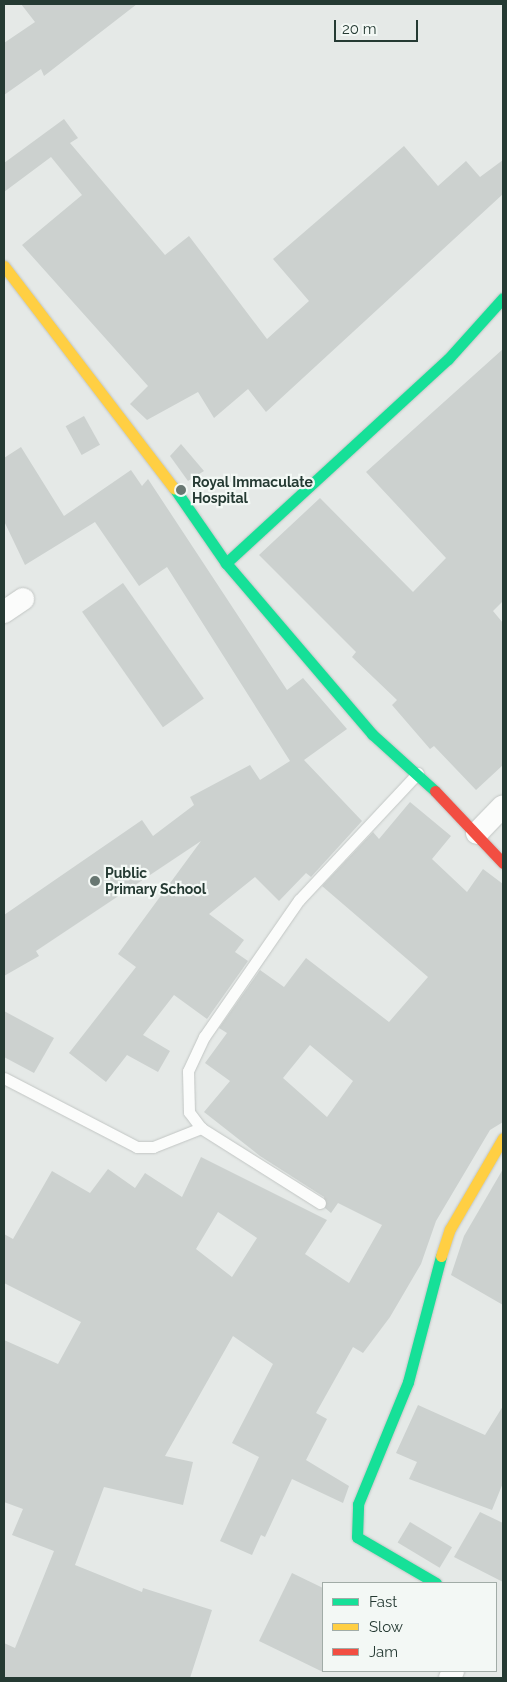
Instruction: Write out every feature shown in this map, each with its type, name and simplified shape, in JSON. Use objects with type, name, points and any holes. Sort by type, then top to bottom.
[{"type":"street","points":[[4,266],[226,563],[372,734],[418,772],[503,863]]},
{"type":"street","points":[[226,563],[448,359],[503,298]]},
{"type":"street","points":[[4,612],[23,599]]},
{"type":"street","points":[[477,833],[503,806]]},
{"type":"street","points":[[434,1582],[357,1537],[358,1504],[408,1382],[427,1295],[450,1228],[503,1138]]},
{"type":"lane","points":[[320,1203],[200,1128],[189,1112],[188,1070],[204,1037],[299,900],[418,772]]},
{"type":"lane","points":[[4,1078],[137,1147],[153,1147],[200,1128]]},
{"type":"building","points":[[21,4],[137,4],[44,76],[41,69],[4,95],[4,43],[35,22]]},
{"type":"building","points":[[64,119],[78,138],[70,143],[165,255],[189,236],[267,339],[309,301],[273,259],[404,146],[438,186],[466,161],[480,177],[503,160],[503,194],[266,412],[248,389],[214,418],[198,392],[147,420],[130,404],[148,386],[22,245],[82,195],[51,157],[4,192],[4,163]]},
{"type":"building","points":[[503,349],[503,601],[493,611],[503,623],[503,765],[476,790],[434,746],[430,749],[392,705],[397,700],[352,657],[356,652],[259,555],[320,498],[413,592],[446,558],[366,472]]},
{"type":"building","points":[[84,416],[100,445],[82,455],[66,426]]},
{"type":"building","points":[[181,444],[204,471],[188,481],[170,456]]},
{"type":"building","points":[[21,447],[64,516],[131,470],[142,486],[148,479],[287,690],[303,678],[347,729],[304,760],[362,821],[311,877],[306,873],[279,901],[255,877],[209,914],[244,940],[235,952],[248,961],[207,1019],[174,995],[143,1035],[170,1051],[158,1072],[127,1055],[106,1082],[69,1053],[136,967],[118,954],[201,841],[36,951],[39,956],[4,976],[4,915],[142,820],[153,836],[194,805],[190,797],[250,765],[260,780],[290,761],[167,567],[139,586],[95,522],[25,565],[4,521],[4,458]]},
{"type":"building","points":[[123,583],[204,699],[163,727],[82,612]]},
{"type":"building","points":[[410,802],[451,836],[432,859],[467,892],[483,869],[503,884],[503,1122],[490,1130],[436,1221],[421,1264],[390,1317],[363,1353],[353,1347],[316,1413],[327,1419],[306,1460],[349,1486],[343,1503],[292,1479],[265,1537],[261,1535],[252,1555],[220,1541],[259,1457],[232,1443],[273,1364],[233,1336],[165,1456],[193,1462],[183,1505],[104,1487],[75,1565],[142,1592],[143,1588],[212,1610],[190,1678],[4,1678],[4,1643],[15,1648],[54,1551],[12,1535],[23,1509],[4,1502],[4,1340],[58,1364],[81,1322],[4,1283],[4,1234],[13,1239],[52,1171],[90,1193],[108,1169],[135,1188],[145,1173],[182,1197],[201,1157],[327,1220],[305,1254],[349,1283],[382,1225],[338,1203],[331,1213],[325,1208],[324,1197],[260,1156],[204,1112],[230,1081],[205,1063],[227,1033],[219,1028],[260,970],[284,987],[306,958],[389,1022],[428,977],[322,886],[373,832],[379,839]],"holes":[[[310,1045],[353,1081],[327,1117],[283,1078]],[[218,1212],[257,1238],[232,1277],[196,1249]]]},
{"type":"building","points":[[4,1011],[54,1038],[34,1073],[4,1057]]},
{"type":"building","points":[[503,1169],[503,1305],[451,1275],[464,1236]]},
{"type":"building","points":[[418,1405],[485,1435],[503,1406],[503,1483],[492,1510],[409,1479],[417,1462],[396,1453]]},
{"type":"building","points":[[480,1512],[503,1523],[503,1582],[454,1557]]},
{"type":"building","points":[[410,1522],[452,1547],[440,1568],[398,1543]]},
{"type":"building","points":[[292,1573],[322,1588],[322,1672],[259,1641]]},
{"type":"traffic: fast","points":[[226,563],[448,359],[503,298]]},
{"type":"traffic: fast","points":[[174,488],[226,563],[372,734],[435,791]]},
{"type":"traffic: fast","points":[[434,1582],[357,1537],[358,1504],[408,1382],[441,1256]]},
{"type":"traffic: slow","points":[[4,266],[174,488]]},
{"type":"traffic: slow","points":[[441,1256],[450,1229],[503,1138]]},
{"type":"traffic: jam","points":[[435,791],[503,863]]},
{"type":"place","name":"Royal Immaculate Hospital","points":[[181,490]]},
{"type":"place","name":"Public Primary School","points":[[95,881]]}]
